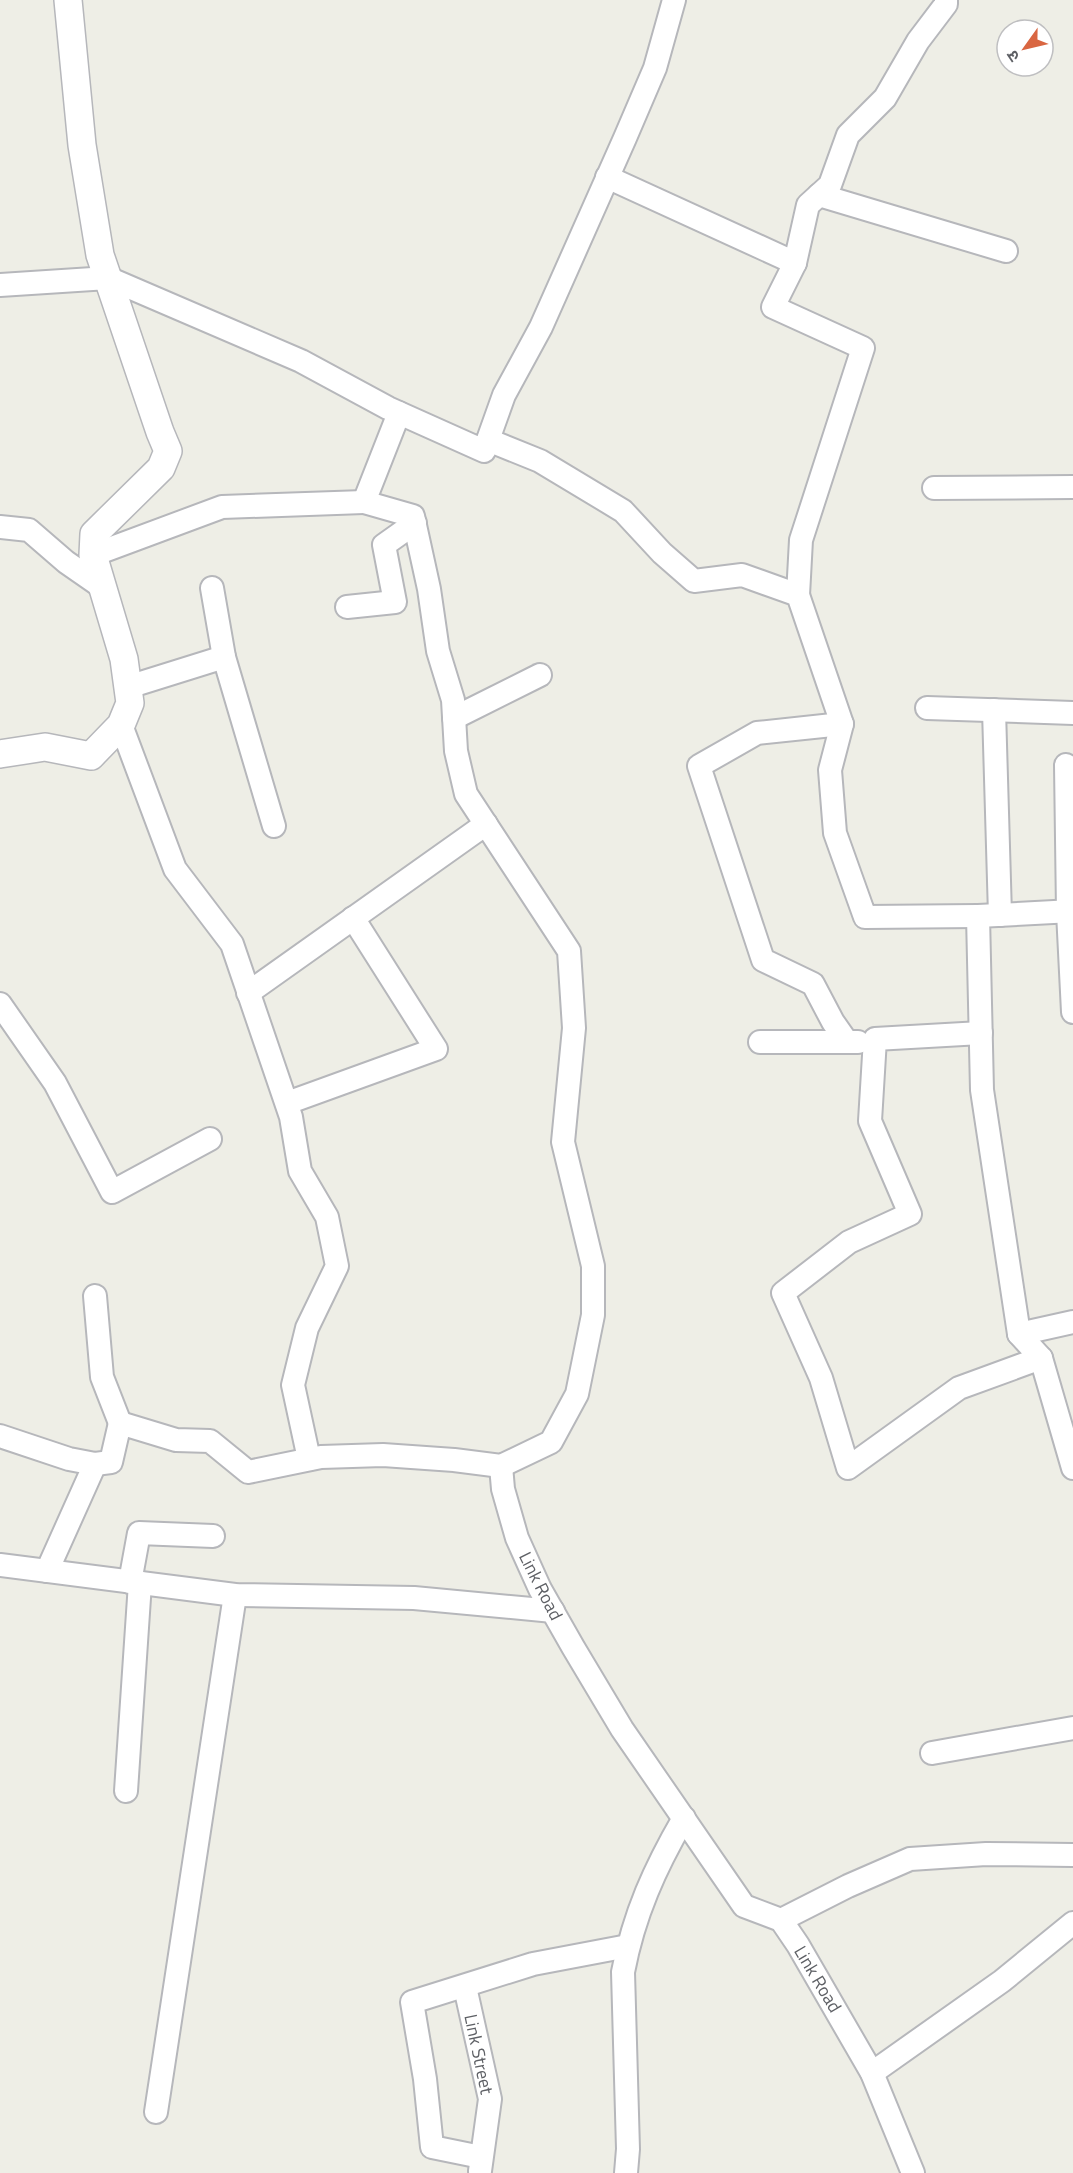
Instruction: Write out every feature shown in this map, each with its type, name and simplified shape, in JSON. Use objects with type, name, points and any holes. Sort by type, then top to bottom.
[{"type":"street","points":[[0,754],[45,747],[91,756],[121,725],[130,703],[128,687],[124,659],[93,555],[94,534],[160,468],[168,452],[100,255],[82,145],[68,0]]},
{"type":"street","points":[[0,285],[108,278],[301,361],[399,413],[484,451],[504,395],[541,327],[655,68],[675,0]]},
{"type":"street","points":[[946,0],[918,41],[885,98],[848,135],[830,185],[808,205],[795,263],[773,307],[863,348],[801,540],[798,595],[842,724],[830,770],[835,833],[865,917],[1071,912]]},
{"type":"street","points":[[607,177],[795,263]]},
{"type":"street","points":[[819,195],[1006,251]]},
{"type":"street","points":[[364,502],[399,413]]},
{"type":"street","points":[[488,440],[540,461],[623,511],[662,553],[694,581],[742,575],[798,595]]},
{"type":"street","points":[[934,488],[1073,486]]},
{"type":"street","points":[[93,555],[222,507],[364,502],[413,516],[429,589],[438,651],[453,700],[456,751],[466,794],[570,951],[574,1028],[563,1142],[593,1266],[593,1315],[577,1394],[551,1442],[501,1466],[383,1455],[321,1457],[248,1472],[210,1441],[176,1440],[120,1423]]},
{"type":"street","points":[[347,607],[395,602],[384,545],[415,523]]},
{"type":"street","points":[[0,527],[30,530],[66,562],[102,587]]},
{"type":"street","points":[[212,588],[224,657],[274,826]]},
{"type":"street","points":[[128,687],[224,657]]},
{"type":"street","points":[[454,718],[540,675]]},
{"type":"street","points":[[927,708],[1073,713]]},
{"type":"street","points":[[994,710],[989,915],[981,1033],[982,1090],[1018,1334],[1041,1358],[1073,1468]]},
{"type":"street","points":[[842,724],[757,733],[699,766],[763,960],[813,984],[833,1022],[847,1042]]},
{"type":"street","points":[[121,725],[175,869],[232,944],[287,1103],[300,1171],[327,1217],[337,1266],[307,1328],[293,1385],[309,1459]]},
{"type":"street","points":[[1066,765],[1073,1012]]},
{"type":"street","points":[[248,993],[486,824]]},
{"type":"street","points":[[287,1103],[436,1049],[353,918]]},
{"type":"street","points":[[0,1004],[55,1083],[112,1192],[210,1139]]},
{"type":"street","points":[[981,1033],[875,1039],[870,1121],[910,1214],[849,1242],[783,1293],[821,1378],[848,1468],[959,1388],[1041,1358]]},
{"type":"street","points":[[760,1042],[875,1042]]},
{"type":"street","points":[[0,1436],[69,1459],[95,1464],[111,1462],[120,1423],[102,1377],[95,1296]]},
{"type":"street","points":[[1018,1334],[1073,1322]]},
{"type":"street","points":[[47,1571],[95,1464]]},
{"type":"street","name":"Link Road","points":[[501,1466],[503,1489],[518,1538],[540,1589],[622,1729],[744,1906],[781,1920],[872,2073],[913,2173]]},
{"type":"street","points":[[126,1791],[139,1533],[213,1536]]},
{"type":"street","points":[[0,1565],[235,1595],[414,1598],[553,1611]]},
{"type":"street","points":[[156,2112],[235,1595]]},
{"type":"street","points":[[932,1753],[1073,1728]]},
{"type":"street","points":[[626,2173],[628,2149],[623,1972],[628,1946],[643,1898],[658,1864],[684,1818]]},
{"type":"street","points":[[781,1920],[848,1886],[910,1859],[986,1854],[1073,1855]]},
{"type":"street","points":[[872,2073],[1002,1981],[1073,1923]]},
{"type":"street","points":[[465,1987],[533,1964],[628,1946]]},
{"type":"street","name":"Link Street","points":[[465,1987],[490,2099],[480,2165],[432,2147],[425,2079],[412,2002],[465,1987]]}]
